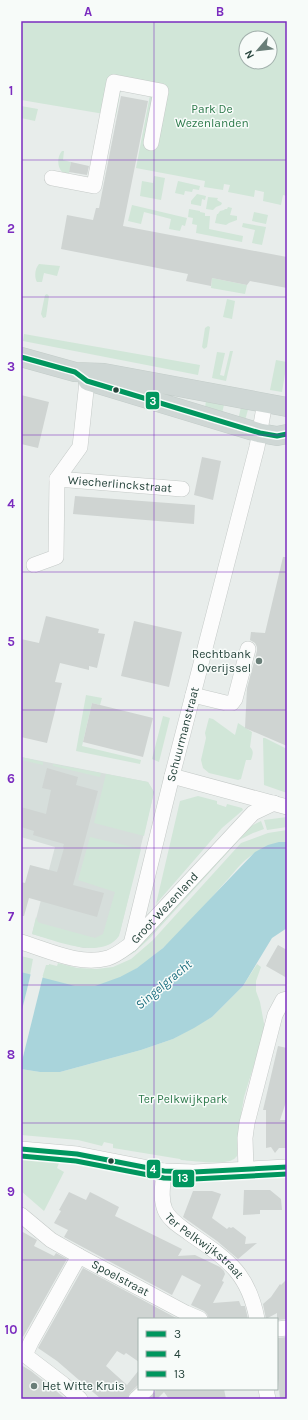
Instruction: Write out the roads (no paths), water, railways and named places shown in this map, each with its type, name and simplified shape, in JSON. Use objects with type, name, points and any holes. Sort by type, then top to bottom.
[{"type":"main road","points":[[21,357],[260,433],[277,436],[287,434]]},
{"type":"main road","points":[[81,376],[104,373],[287,407]]},
{"type":"street","points":[[52,178],[94,186],[114,82],[161,91],[151,143]]},
{"type":"street","name":"Wiecherlinckstraat","points":[[34,565],[56,557],[57,479],[80,447],[81,376]]},
{"type":"street","name":"Schuurmanstraat","points":[[131,944],[172,776],[260,433],[265,402]]},
{"type":"street","name":"Wiecherlinckstraat","points":[[57,479],[182,489]]},
{"type":"street","points":[[193,695],[226,703],[232,703],[235,699],[248,649]]},
{"type":"street","points":[[172,776],[280,805]]},
{"type":"street","name":"Groot Wezenland","points":[[21,942],[70,957],[91,960],[108,958],[121,952],[131,944],[253,813],[280,805]]},
{"type":"street","points":[[246,1170],[245,1138],[247,1122],[275,1015],[283,1000],[287,998]]},
{"type":"street","points":[[21,1149],[77,1154],[164,1171],[194,1172],[287,1167]]},
{"type":"street","name":"Ter Pelkwijkstraat","points":[[164,1171],[162,1197],[166,1212],[174,1222],[230,1263],[240,1275],[248,1289],[257,1318]]},
{"type":"street","name":"Spoelstraat","points":[[21,1215],[51,1240],[78,1256],[198,1318]]},
{"type":"street","points":[[78,1256],[23,1354],[63,1384],[80,1399]]},
{"type":"street","points":[[136,1399],[146,1390]]},
{"type":"water","name":"Singelgracht","points":[[279,842],[287,842],[287,928],[272,938],[243,986],[212,1017],[173,1039],[141,1050],[60,1072],[40,1072],[21,1069],[21,972],[75,986],[95,986],[120,977],[137,968],[163,948],[255,852],[268,845]]},
{"type":"place","name":"Rechtbank Overijssel","points":[[259,661]]},
{"type":"place","name":"Het Witte Kruis","points":[[34,1386]]},
{"type":"park label","name":"Park De Wezenlanden","points":[[212,116]]},
{"type":"park label","name":"Ter Pelkwijkpark","points":[[183,1099]]}]
